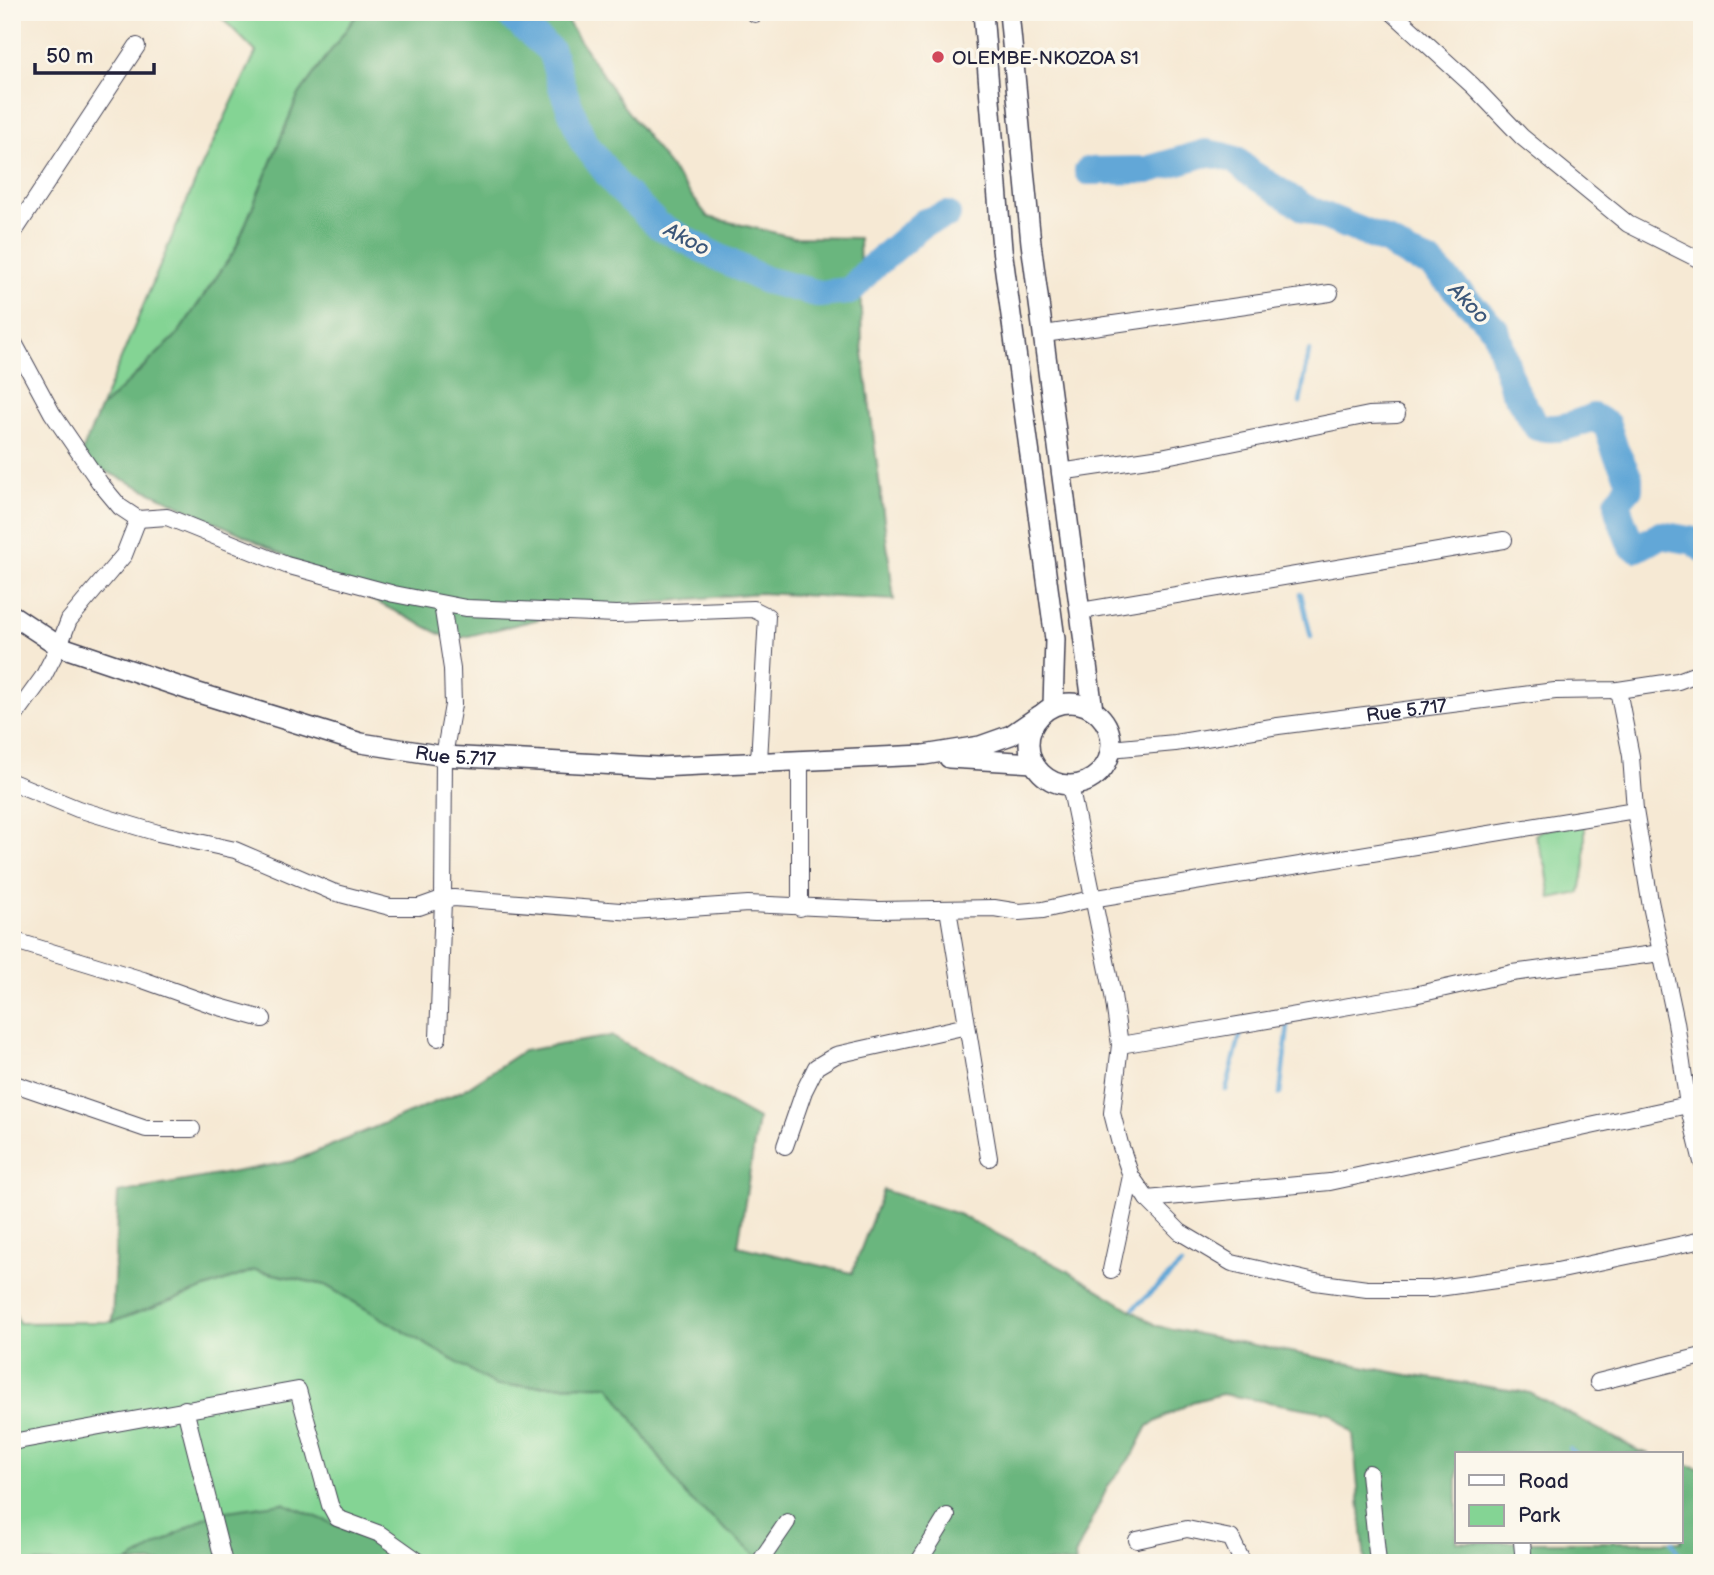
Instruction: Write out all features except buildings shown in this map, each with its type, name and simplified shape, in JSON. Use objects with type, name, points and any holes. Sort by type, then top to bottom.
[{"type":"street","points":[[983,12],[1002,249],[1055,639],[1047,711]]},
{"type":"street","points":[[1009,12],[1028,216],[1093,710]]},
{"type":"street","points":[[1392,12],[1473,86],[1522,137],[1628,224],[1702,261]]},
{"type":"street","points":[[12,235],[137,46]]},
{"type":"street","points":[[1044,334],[1330,293]]},
{"type":"street","points":[[12,339],[52,412],[93,473],[120,507],[138,519],[167,517],[286,565],[394,594],[466,608],[616,614],[753,609],[767,616],[759,761]]},
{"type":"street","points":[[1060,472],[1161,457],[1369,415],[1397,414]]},
{"type":"street","points":[[12,720],[31,695],[59,646],[69,620],[124,555],[138,519]]},
{"type":"street","points":[[1081,611],[1504,540]]},
{"type":"street","points":[[438,1038],[444,756],[453,705],[452,669],[442,604]]},
{"type":"street","name":"Rue 5.717","points":[[12,615],[59,646],[322,733],[361,743],[444,756],[658,766],[924,755],[980,746],[1011,735],[1047,711]]},
{"type":"street","name":"Rue 5.717","points":[[1110,749],[1175,743],[1292,724],[1555,691],[1618,690],[1678,681],[1702,672]]},
{"type":"street","points":[[1618,690],[1631,756],[1635,810],[1676,1021],[1688,1105],[1702,1162]]},
{"type":"street","points":[[1066,703],[1080,704],[1093,710],[1107,727],[1110,749],[1101,771],[1092,778],[1070,785],[1048,779],[1034,763],[1029,751],[1033,726],[1047,711],[1066,703]]},
{"type":"street","name":"Rue 5.717","points":[[924,755],[963,760],[1034,763]]},
{"type":"street","points":[[800,760],[800,908]]},
{"type":"street","points":[[12,782],[78,809],[158,833],[235,850],[333,892],[390,907],[419,908],[454,898],[633,912],[748,904],[800,908],[993,908],[1019,912],[1043,911],[1091,899],[1635,810]]},
{"type":"street","points":[[1070,785],[1091,899],[1113,995],[1120,1045],[1112,1113],[1130,1176],[1147,1199],[1180,1232],[1232,1263],[1315,1282],[1367,1289],[1431,1289],[1496,1280],[1557,1271],[1702,1240]]},
{"type":"street","points":[[948,909],[989,1158]]},
{"type":"street","points":[[12,940],[263,1019]]},
{"type":"street","points":[[1120,1045],[1414,995],[1512,973],[1661,953]]},
{"type":"street","points":[[785,1146],[804,1091],[816,1067],[836,1055],[967,1026]]},
{"type":"street","points":[[12,1083],[146,1129],[192,1129]]},
{"type":"street","points":[[1147,1199],[1330,1182],[1688,1105]]},
{"type":"street","points":[[1111,1270],[1130,1176]]},
{"type":"street","points":[[1598,1382],[1702,1356]]},
{"type":"street","points":[[12,1442],[298,1390],[330,1505],[337,1518],[380,1534],[421,1563]]},
{"type":"street","points":[[185,1409],[224,1563]]},
{"type":"street","points":[[1369,1474],[1378,1563]]},
{"type":"street","points":[[918,1563],[947,1516]]},
{"type":"street","points":[[759,1563],[787,1522]]},
{"type":"street","points":[[1137,1540],[1187,1529],[1231,1538],[1243,1563]]},
{"type":"street","points":[[1522,1544],[1524,1563]]},
{"type":"green space","points":[[216,12],[359,12],[298,96],[235,250],[177,335],[100,409],[200,170],[256,52]]},
{"type":"green space","points":[[359,12],[561,12],[622,104],[708,217],[793,237],[859,238],[862,344],[894,600],[759,593],[581,609],[452,640],[239,533],[79,459],[100,409],[177,335],[235,250],[298,96]]},
{"type":"green space","points":[[1585,820],[1585,865],[1580,893],[1551,899],[1546,866],[1535,835],[1540,831]]},
{"type":"green space","points":[[611,1036],[758,1119],[738,1246],[852,1273],[883,1190],[958,1214],[1068,1271],[1157,1326],[1408,1375],[1530,1393],[1643,1452],[1455,1452],[1455,1544],[1682,1544],[1682,1463],[1702,1469],[1702,1563],[1365,1563],[1353,1434],[1331,1413],[1222,1394],[1192,1402],[1148,1426],[1134,1453],[1108,1486],[1075,1556],[1076,1563],[765,1563],[686,1496],[609,1385],[497,1386],[325,1285],[255,1270],[112,1322],[118,1193],[294,1161],[462,1091],[523,1051]]},
{"type":"green space","points":[[255,1270],[325,1285],[497,1386],[609,1385],[686,1495],[765,1563],[409,1563],[213,1513],[127,1563],[12,1563],[12,1306],[19,1323],[112,1322]]},
{"type":"green space","points":[[283,1503],[387,1546],[409,1563],[127,1563],[213,1513]]},
{"type":"waterway","name":"Akoo","points":[[506,12],[551,51],[583,141],[618,187],[658,225],[765,280],[820,294],[850,291],[870,269],[925,222],[947,215]]},
{"type":"waterway","name":"Akoo","points":[[1088,171],[1147,170],[1206,153],[1223,156],[1235,160],[1305,208],[1388,242],[1411,256],[1430,263],[1496,330],[1513,388],[1537,427],[1559,428],[1593,417],[1607,425],[1615,450],[1629,478],[1629,488],[1618,501],[1619,513],[1631,545],[1637,548],[1661,535],[1694,541],[1702,548]]},
{"type":"waterway","points":[[1300,403],[1309,351]]},
{"type":"waterway","points":[[1301,594],[1311,637]]},
{"type":"waterway","points":[[1280,1094],[1288,1026]]},
{"type":"waterway","points":[[1226,1090],[1242,1028]]},
{"type":"waterway","points":[[1134,1308],[1181,1265]]},
{"type":"waterway","points":[[1570,1449],[1573,1452]]},
{"type":"waterway","points":[[1673,1544],[1678,1553],[1691,1563]]},
{"type":"place","name":"OLEMBE-NKOZOA S1","points":[[938,57]]}]
